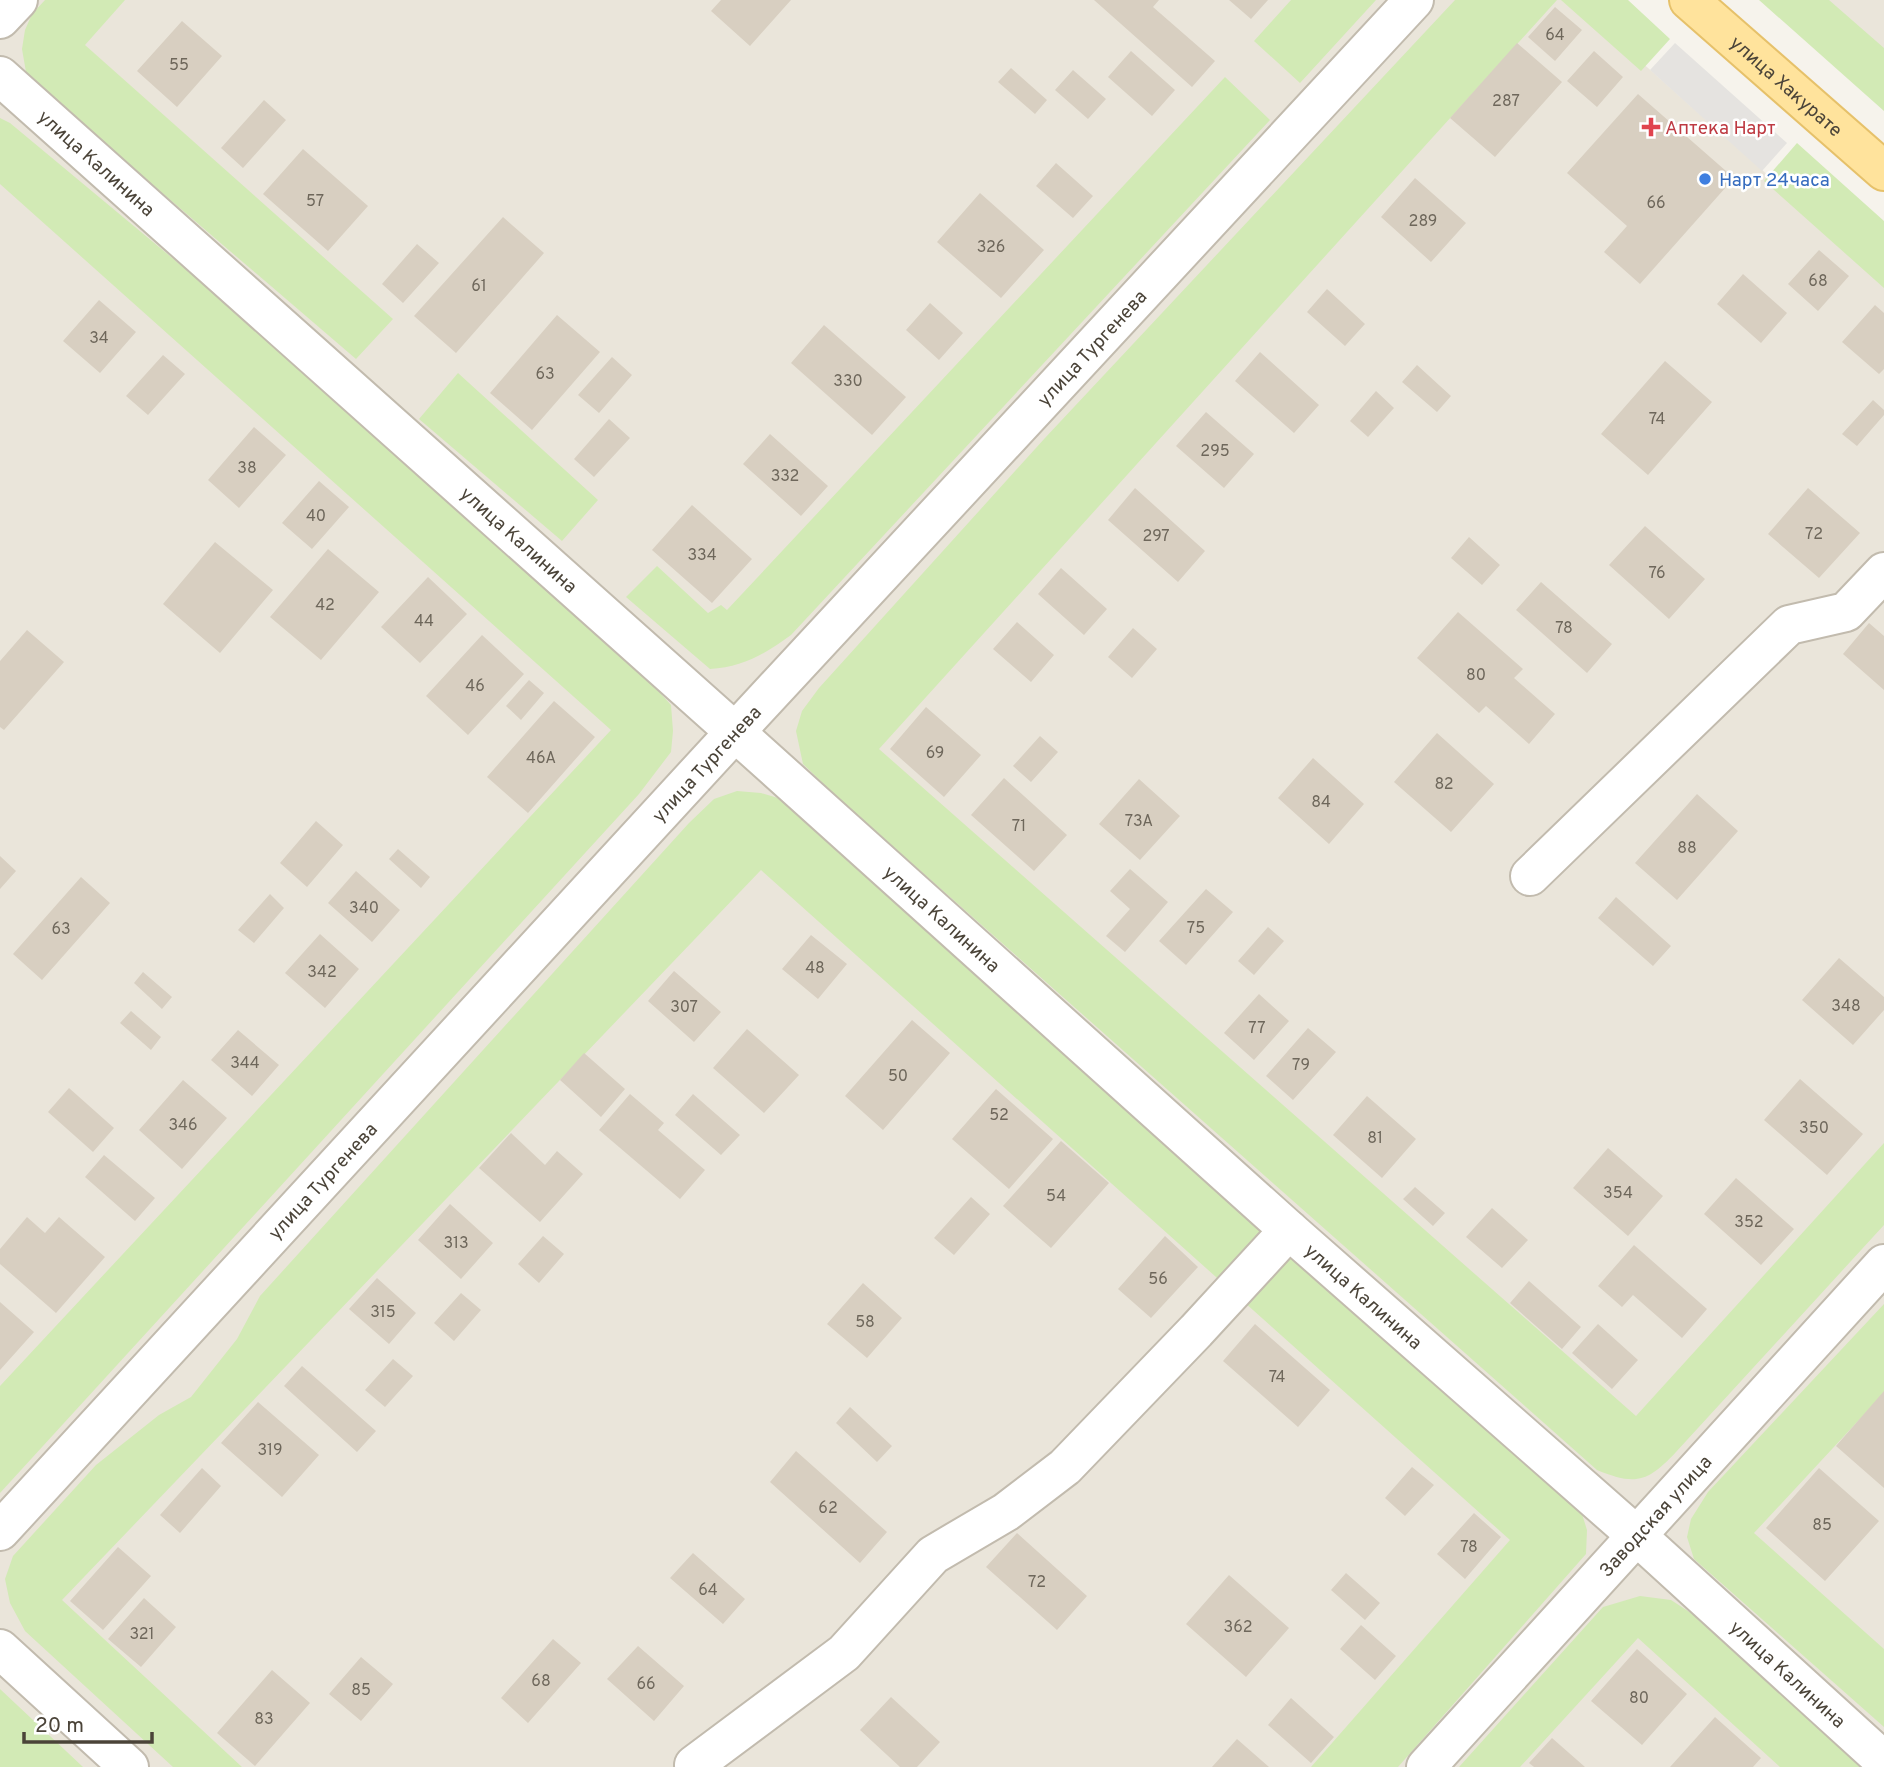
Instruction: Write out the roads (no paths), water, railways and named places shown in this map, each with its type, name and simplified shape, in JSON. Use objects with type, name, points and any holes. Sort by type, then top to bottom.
[{"type":"main road","name":"улица Хакурате","points":[[1689,0],[1884,171]]},
{"type":"street","points":[[0,19],[18,0]]},
{"type":"street","name":"улица Тургенева","points":[[0,1531],[735,732],[1414,0]]},
{"type":"street","name":"улица Калинина","points":[[0,76],[1289,1230],[1636,1536],[1884,1761]]},
{"type":"street","points":[[1530,876],[1788,625],[1846,612],[1884,572]]},
{"type":"street","points":[[694,1765],[844,1653],[933,1555],[1006,1512],[1065,1467],[1289,1230]]},
{"type":"street","name":"Заводская улица","points":[[1426,1767],[1884,1264]]},
{"type":"street","points":[[0,1649],[129,1767]]},
{"type":"place","name":"Аптека Нарт","points":[[1651,127]]},
{"type":"place","name":"Нарт 24часа","points":[[1705,179]]}]
